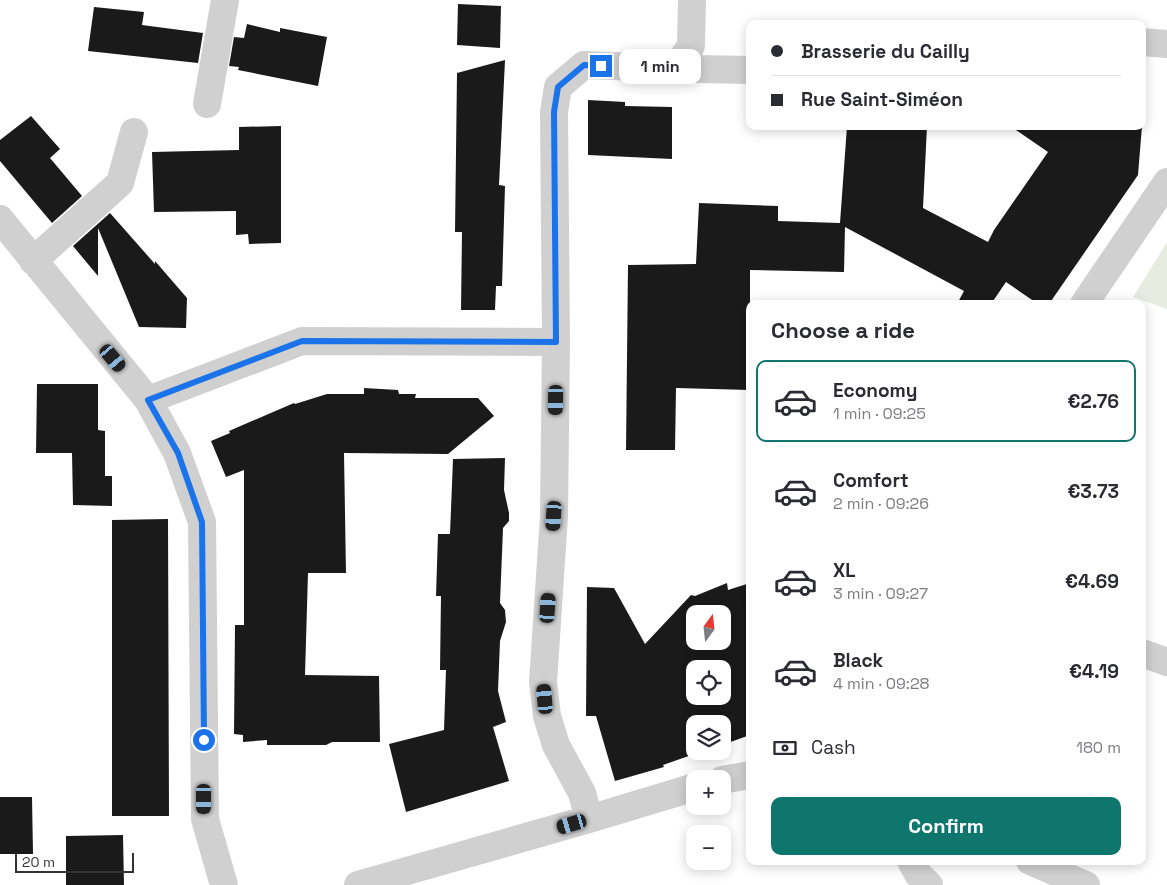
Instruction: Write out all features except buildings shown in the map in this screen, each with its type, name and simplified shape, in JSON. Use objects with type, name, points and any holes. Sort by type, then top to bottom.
[{"type":"street","points":[[207,104],[225,0]]},
{"type":"street","points":[[590,819],[582,793],[556,745],[547,716],[543,682],[554,516],[556,342],[554,112],[558,87],[584,65],[668,68],[681,60],[692,46],[692,0]]},
{"type":"street","points":[[1146,42],[1167,44]]},
{"type":"street","points":[[681,60],[696,69],[746,70]]},
{"type":"street","points":[[33,261],[120,183],[134,132]]},
{"type":"street","points":[[1087,300],[1167,182]]},
{"type":"street","points":[[0,220],[148,400],[178,453],[202,522],[204,819],[224,885]]},
{"type":"street","points":[[148,400],[302,341],[556,342]]},
{"type":"street","points":[[1146,654],[1167,662]]},
{"type":"street","points":[[731,778],[746,776]]},
{"type":"street","points":[[358,885],[686,791]]},
{"type":"street","points":[[914,865],[918,874],[930,885]]},
{"type":"street","points":[[1039,865],[1086,885]]},
{"type":"shaded area","points":[[1167,242],[1167,309],[1133,297]]},
{"type":"route","points":[[204,740],[202,522],[178,453],[148,400],[302,341],[556,342],[554,112],[558,87],[584,65],[601,66]]}]
